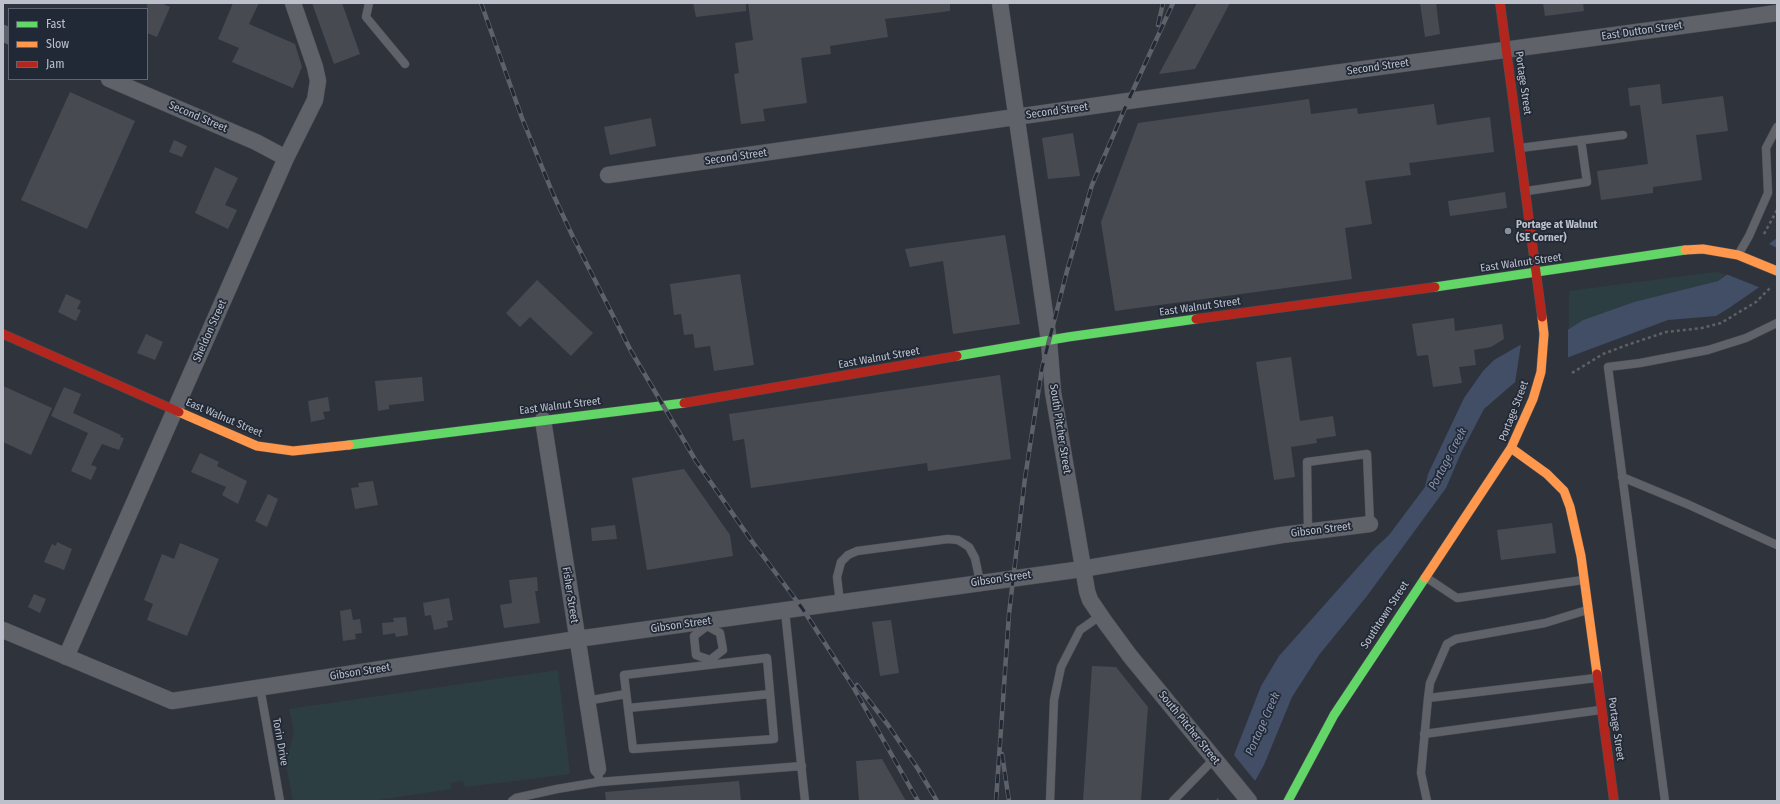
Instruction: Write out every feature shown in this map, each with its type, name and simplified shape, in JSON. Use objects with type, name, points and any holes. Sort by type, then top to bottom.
[{"type":"street","name":"Sheldon Street","points":[[66,657],[286,158],[315,100],[318,81],[315,67],[293,3]]},
{"type":"street","name":"South Pitcher Street","points":[[1000,3],[1049,340],[1053,392],[1082,569],[1090,600],[1100,616],[1249,801]]},
{"type":"street","name":"Portage Street","points":[[1500,3],[1544,334],[1541,372],[1534,399],[1511,448],[1547,474],[1564,491],[1570,506],[1581,556],[1614,801]]},
{"type":"street","name":"East Dutton Street","points":[[1506,49],[1777,13]]},
{"type":"street","name":"Second Street","points":[[608,175],[1506,49]]},
{"type":"street","name":"Second Street","points":[[111,80],[256,142],[286,158]]},
{"type":"street","name":"East Walnut Street","points":[[3,334],[257,446],[293,451],[313,450],[543,420],[663,407],[1049,340],[1536,273],[1673,251],[1703,249],[1743,256],[1777,270]]},
{"type":"street","name":"Fisher Street","points":[[543,420],[598,776]]},
{"type":"street","name":"Southtown Street","points":[[1288,801],[1334,715],[1511,448]]},
{"type":"street","name":"Gibson Street","points":[[3,630],[172,701],[577,639],[706,624],[980,582],[1082,569],[1308,532],[1370,524]]},
{"type":"lane","points":[[369,3],[366,17],[405,64]]},
{"type":"lane","points":[[1776,3],[1777,13]]},
{"type":"lane","points":[[1743,256],[1749,236],[1768,193],[1766,148],[1777,127]]},
{"type":"lane","points":[[1520,148],[1623,135]]},
{"type":"lane","points":[[1526,191],[1587,182],[1581,140]]},
{"type":"lane","points":[[1665,801],[1608,367],[1640,363],[1708,350],[1746,338],[1777,323]]},
{"type":"lane","points":[[1308,532],[1307,462],[1367,454],[1370,524]]},
{"type":"lane","points":[[1622,477],[1687,504],[1777,545]]},
{"type":"lane","points":[[840,603],[837,577],[841,562],[848,555],[857,551],[948,539],[958,540],[969,547],[975,558],[980,582]]},
{"type":"lane","points":[[1425,577],[1457,598],[1584,580]]},
{"type":"lane","points":[[1427,801],[1421,774],[1428,698],[1430,683],[1447,644],[1456,639],[1545,623],[1588,610]]},
{"type":"lane","points":[[785,611],[805,801]]},
{"type":"lane","points":[[1050,801],[1054,700],[1061,667],[1080,630],[1100,616]]},
{"type":"lane","points":[[706,624],[720,633],[723,650],[711,662],[696,655],[694,636],[706,624]]},
{"type":"lane","points":[[767,658],[774,739],[633,749],[626,694],[624,675],[711,662],[767,658]]},
{"type":"lane","points":[[1428,698],[1597,678]]},
{"type":"lane","name":"Torin Drive","points":[[260,687],[280,801]]},
{"type":"lane","points":[[586,701],[626,694]]},
{"type":"lane","points":[[628,708],[770,694]]},
{"type":"lane","points":[[1424,734],[1601,710]]},
{"type":"lane","points":[[1173,801],[1214,759]]},
{"type":"lane","points":[[512,801],[516,798],[557,789],[598,776],[802,766]]},
{"type":"path","points":[[1764,235],[1777,210]]},
{"type":"path","points":[[1572,373],[1603,354],[1627,345],[1666,332],[1702,328],[1721,323],[1756,302],[1772,287]]},
{"type":"shaded area","points":[[1715,272],[1725,274],[1718,281],[1634,302],[1583,320],[1569,329],[1569,291]]},
{"type":"shaded area","points":[[558,670],[570,774],[465,787],[463,781],[451,783],[451,789],[371,801],[293,801],[286,764],[294,731],[289,709]]},
{"type":"water","name":"Portage Creek","points":[[1777,238],[1777,275],[1716,316],[1668,320],[1569,357],[1514,383],[1484,409],[1461,453],[1446,488],[1367,596],[1319,655],[1292,697],[1264,765],[1255,781],[1247,801],[1216,801],[1261,686],[1279,656],[1375,548],[1389,535],[1425,487],[1428,474],[1464,398],[1483,371],[1494,360],[1520,345],[1569,329],[1583,320],[1634,302],[1718,281]]},
{"type":"pier","points":[[1767,243],[1777,248],[1777,276],[1761,288],[1726,274]]},
{"type":"pier","points":[[1568,327],[1568,360],[1515,383],[1521,344]]},
{"type":"pier","points":[[1233,754],[1256,782],[1249,801],[1220,801],[1216,796]]},
{"type":"building","points":[[147,3],[161,3],[170,7],[157,37],[148,33]]},
{"type":"building","points":[[233,3],[259,3],[249,24],[295,44],[302,67],[293,88],[232,62],[239,48],[218,39]]},
{"type":"building","points":[[312,3],[342,3],[360,54],[334,64]]},
{"type":"building","points":[[693,3],[746,3],[746,11],[696,17]]},
{"type":"building","points":[[748,3],[950,3],[950,11],[885,19],[888,37],[830,46],[831,54],[801,58],[807,103],[763,109],[765,121],[741,124],[734,74],[739,73],[735,43],[753,40]]},
{"type":"building","points":[[1197,3],[1230,3],[1195,69],[1159,74]]},
{"type":"building","points":[[1420,3],[1436,3],[1440,34],[1425,37]]},
{"type":"building","points":[[1543,3],[1583,3],[1584,11],[1545,16]]},
{"type":"building","points":[[1660,84],[1662,104],[1723,96],[1728,131],[1696,135],[1702,180],[1653,187],[1653,193],[1601,200],[1597,171],[1648,164],[1640,105],[1630,106],[1628,88]]},
{"type":"building","points":[[70,92],[135,121],[87,229],[21,200]]},
{"type":"building","points":[[1309,99],[1311,114],[1357,108],[1358,114],[1434,104],[1437,125],[1490,117],[1494,152],[1409,163],[1411,175],[1365,181],[1372,224],[1345,228],[1352,279],[1115,311],[1101,222],[1138,123]]},
{"type":"building","points":[[651,118],[656,146],[610,155],[604,127]]},
{"type":"building","points":[[1073,133],[1080,176],[1048,179],[1042,138]]},
{"type":"building","points":[[174,140],[187,146],[182,157],[169,152]]},
{"type":"building","points":[[215,167],[238,178],[225,205],[237,210],[228,229],[195,213]]},
{"type":"building","points":[[1505,192],[1507,208],[1450,216],[1448,201]]},
{"type":"building","points":[[1005,235],[1020,324],[953,334],[943,261],[910,267],[905,249]]},
{"type":"building","points":[[740,274],[754,365],[714,371],[710,346],[695,348],[693,334],[684,335],[681,314],[674,315],[670,284]]},
{"type":"building","points":[[537,280],[593,333],[571,356],[530,317],[520,327],[506,313]]},
{"type":"building","points":[[66,294],[81,301],[77,309],[81,310],[76,321],[58,312]]},
{"type":"building","points":[[1454,318],[1455,331],[1502,324],[1504,339],[1491,347],[1474,350],[1476,365],[1459,367],[1462,383],[1433,387],[1428,355],[1417,356],[1412,324]]},
{"type":"building","points":[[146,334],[163,342],[155,360],[137,353]]},
{"type":"building","points":[[1291,357],[1300,421],[1333,416],[1336,436],[1316,439],[1317,443],[1291,447],[1295,477],[1274,480],[1256,362]]},
{"type":"building","points":[[1000,375],[1011,459],[928,471],[927,463],[751,488],[744,439],[733,441],[729,414]]},
{"type":"building","points":[[422,377],[424,401],[389,405],[389,409],[378,411],[375,381]]},
{"type":"building","points":[[3,386],[52,408],[31,455],[3,442]]},
{"type":"building","points":[[64,387],[81,394],[73,413],[121,435],[120,437],[124,438],[119,450],[102,444],[91,465],[97,467],[91,480],[71,471],[88,433],[51,416]]},
{"type":"building","points":[[328,397],[330,411],[323,412],[325,419],[311,422],[308,401]]},
{"type":"building","points":[[200,453],[219,462],[217,466],[247,481],[238,504],[222,495],[226,487],[191,472]]},
{"type":"building","points":[[684,469],[730,535],[733,556],[647,570],[632,478]]},
{"type":"building","points":[[373,481],[378,505],[355,509],[351,488],[359,487],[358,483]]},
{"type":"building","points":[[268,494],[278,499],[267,527],[255,521]]},
{"type":"building","points":[[1552,523],[1556,553],[1501,560],[1497,530]]},
{"type":"building","points":[[615,525],[617,539],[592,541],[591,528]]},
{"type":"building","points":[[57,542],[72,549],[64,570],[44,562],[52,544],[56,546]]},
{"type":"building","points":[[180,543],[219,559],[187,636],[147,620],[153,604],[144,600],[162,554],[174,559]]},
{"type":"building","points":[[537,577],[538,591],[535,591],[540,623],[504,628],[500,605],[512,603],[509,580]]},
{"type":"building","points":[[34,594],[46,599],[40,613],[28,607]]},
{"type":"building","points":[[449,598],[453,620],[447,621],[448,627],[434,630],[431,615],[425,616],[423,603]]},
{"type":"building","points":[[351,609],[353,620],[360,619],[362,633],[355,634],[356,639],[343,641],[340,611]]},
{"type":"building","points":[[406,617],[408,635],[396,637],[395,633],[383,635],[382,623],[394,622],[393,618]]},
{"type":"building","points":[[891,620],[899,673],[880,676],[872,622]]},
{"type":"building","points":[[1092,666],[1116,667],[1148,707],[1141,801],[1083,801]]},
{"type":"building","points":[[882,759],[906,801],[859,801],[856,761]]},
{"type":"building","points":[[739,781],[741,801],[606,801],[605,792]]},
{"type":"railway","points":[[481,3],[522,118],[553,194],[573,237],[631,351],[696,461],[751,540],[802,608],[852,685],[918,801]]},
{"type":"railway","points":[[1158,25],[1163,3]]},
{"type":"railway","points":[[996,801],[1009,614],[1025,478],[1042,368],[1067,271],[1092,185],[1128,101],[1173,3]]},
{"type":"railway","points":[[857,685],[888,725],[918,769],[937,801]]},
{"type":"railway","points":[[1002,754],[1009,801]]},
{"type":"traffic: fast","points":[[1435,287],[1685,250]]},
{"type":"traffic: fast","points":[[957,356],[1068,337],[1196,319]]},
{"type":"traffic: fast","points":[[349,445],[684,403]]},
{"type":"traffic: fast","points":[[1288,801],[1334,715],[1425,578]]},
{"type":"traffic: slow","points":[[1685,250],[1703,249],[1738,255],[1777,271]]},
{"type":"traffic: slow","points":[[1425,578],[1511,448],[1533,399],[1541,372],[1544,334],[1542,317]]},
{"type":"traffic: slow","points":[[179,412],[257,446],[293,451],[349,445]]},
{"type":"traffic: slow","points":[[1511,448],[1547,474],[1564,491],[1570,507],[1581,556],[1597,674]]},
{"type":"traffic: jam","points":[[1500,3],[1542,317]]},
{"type":"traffic: jam","points":[[1196,319],[1435,287]]},
{"type":"traffic: jam","points":[[3,334],[179,412]]},
{"type":"traffic: jam","points":[[684,403],[957,356]]},
{"type":"traffic: jam","points":[[1597,674],[1614,801]]},
{"type":"place","name":"Portage at Walnut (SE Corner)","points":[[1508,231]]}]
